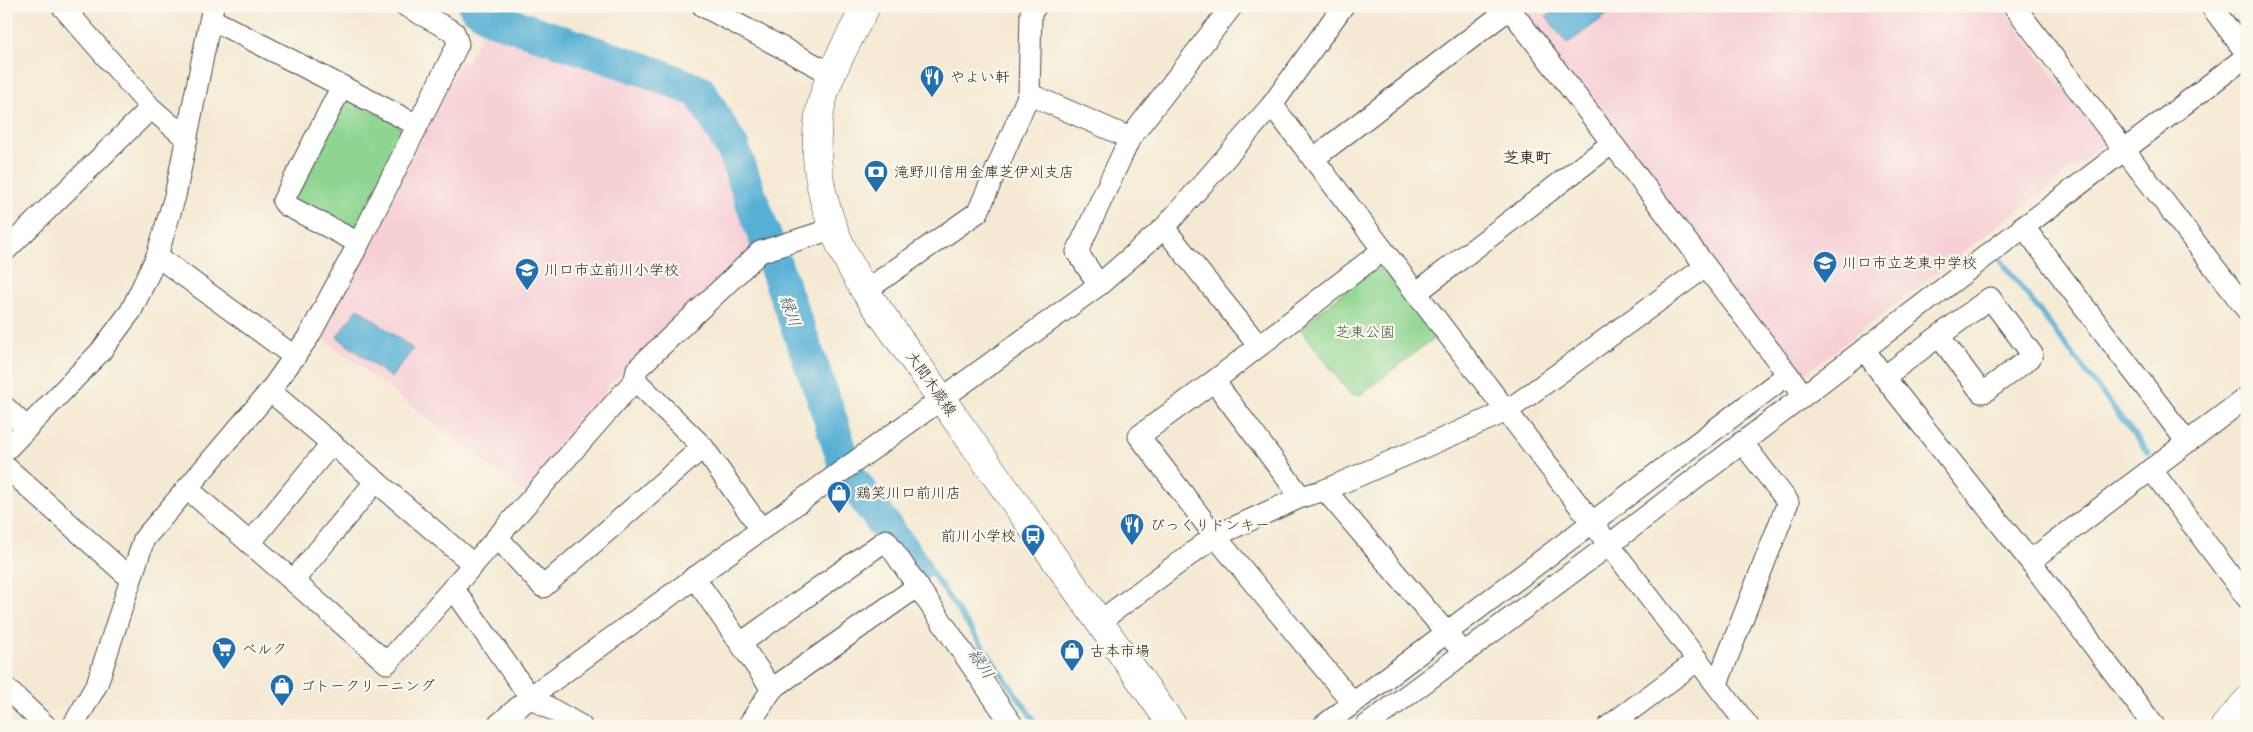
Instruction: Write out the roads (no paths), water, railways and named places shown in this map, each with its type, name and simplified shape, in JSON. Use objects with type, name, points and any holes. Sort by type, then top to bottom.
[{"type":"main road","name":"大間木蕨線","points":[[866,6],[832,74],[821,107],[818,145],[821,189],[832,229],[841,250],[865,291],[1173,726]]},
{"type":"main road","points":[[2225,726],[2247,701]]},
{"type":"street","points":[[62,6],[151,108],[187,139]]},
{"type":"street","points":[[73,726],[96,684],[144,539],[188,490],[270,391],[309,336],[359,244],[458,44],[454,32],[406,6]]},
{"type":"street","points":[[703,6],[832,74]]},
{"type":"street","points":[[1099,284],[1077,252],[1130,138],[1232,6]]},
{"type":"street","points":[[497,726],[530,697],[1099,284],[1164,228],[1272,105],[1343,6]]},
{"type":"street","points":[[2014,6],[2247,310]]},
{"type":"street","points":[[1366,726],[1609,545],[2247,55],[2211,6]]},
{"type":"street","points":[[1313,159],[1512,8],[1611,144],[1804,395]]},
{"type":"street","points":[[865,291],[978,212],[1029,94],[1029,9]]},
{"type":"street","points":[[6,450],[101,352],[131,311],[157,256],[174,196],[187,139],[212,13],[342,86],[417,125]]},
{"type":"street","points":[[342,86],[284,202],[286,205],[359,244]]},
{"type":"street","points":[[1029,94],[1130,138]]},
{"type":"street","points":[[1272,105],[1748,726]]},
{"type":"street","points":[[6,250],[151,108]]},
{"type":"street","points":[[1416,293],[1611,144]]},
{"type":"street","points":[[2023,226],[2187,442]]},
{"type":"street","points":[[1164,228],[1258,345]]},
{"type":"street","points":[[188,490],[387,662],[635,380],[637,369],[769,249],[832,229]]},
{"type":"street","points":[[1353,703],[1215,536],[1139,436],[1214,382],[1258,345],[1383,250]]},
{"type":"street","points":[[157,256],[295,357]]},
{"type":"street","points":[[1099,622],[1215,536],[1301,497],[1325,490],[1507,411],[1705,267]]},
{"type":"street","points":[[1884,377],[1939,336],[1990,298],[2032,354],[2030,358],[1984,392],[1981,392],[1939,336]]},
{"type":"street","points":[[1864,349],[1884,377],[2030,561],[2154,726]]},
{"type":"street","points":[[1323,726],[1448,634],[1592,522],[1787,375]]},
{"type":"street","points":[[635,380],[702,447],[761,529]]},
{"type":"street","points":[[1214,382],[1301,497]]},
{"type":"street","points":[[270,391],[473,564]]},
{"type":"street","points":[[2030,561],[2247,397]]},
{"type":"street","points":[[6,408],[27,428]]},
{"type":"street","points":[[1716,684],[1788,502],[1742,442]]},
{"type":"street","points":[[250,544],[332,443]]},
{"type":"street","points":[[497,537],[543,587],[702,447]]},
{"type":"street","points":[[6,468],[131,578]]},
{"type":"street","points":[[2150,469],[2247,598]]},
{"type":"street","points":[[293,581],[376,481]]},
{"type":"street","points":[[1325,490],[1464,654]]},
{"type":"street","points":[[741,643],[886,540],[1012,726]]},
{"type":"street","points":[[694,577],[772,689]]},
{"type":"street","points":[[748,726],[772,689],[918,586]]},
{"type":"street","points":[[453,588],[530,697],[581,726]]},
{"type":"street","points":[[1609,726],[1698,660]]},
{"type":"street","points":[[6,688],[46,726]]},
{"type":"water","points":[[1560,6],[1619,6],[1567,44],[1546,16]]},
{"type":"water","points":[[358,308],[413,349],[391,378],[337,337]]},
{"type":"waterway","name":"緑川","points":[[475,6],[492,18],[651,72],[700,92],[733,149],[823,397],[848,474],[915,568]]},
{"type":"waterway","points":[[1996,254],[2148,453]]},
{"type":"waterway","points":[[922,559],[1038,726]]},
{"type":"place","name":"やよい軒","points":[[932,98]]},
{"type":"place","name":"滝野川信用金庫芝伊刈支店","points":[[876,193]]},
{"type":"place","name":"川口市立芝東中学校","points":[[1825,284]]},
{"type":"place","name":"川口市立前川小学校","points":[[527,291]]},
{"type":"place","name":"鶏笑川口前川店","points":[[839,514]]},
{"type":"place","name":"びっくりドンキー","points":[[1132,546]]},
{"type":"place","name":"前川小学校","points":[[1033,557]]},
{"type":"place","name":"ベルク","points":[[224,670]]},
{"type":"place","name":"古本市場","points":[[1072,672]]},
{"type":"place","name":"ゴトークリーニング","points":[[282,707]]},
{"type":"district","name":"芝東町","points":[[1527,158]]},
{"type":"park label","name":"芝東公園","points":[[1365,332]]}]
